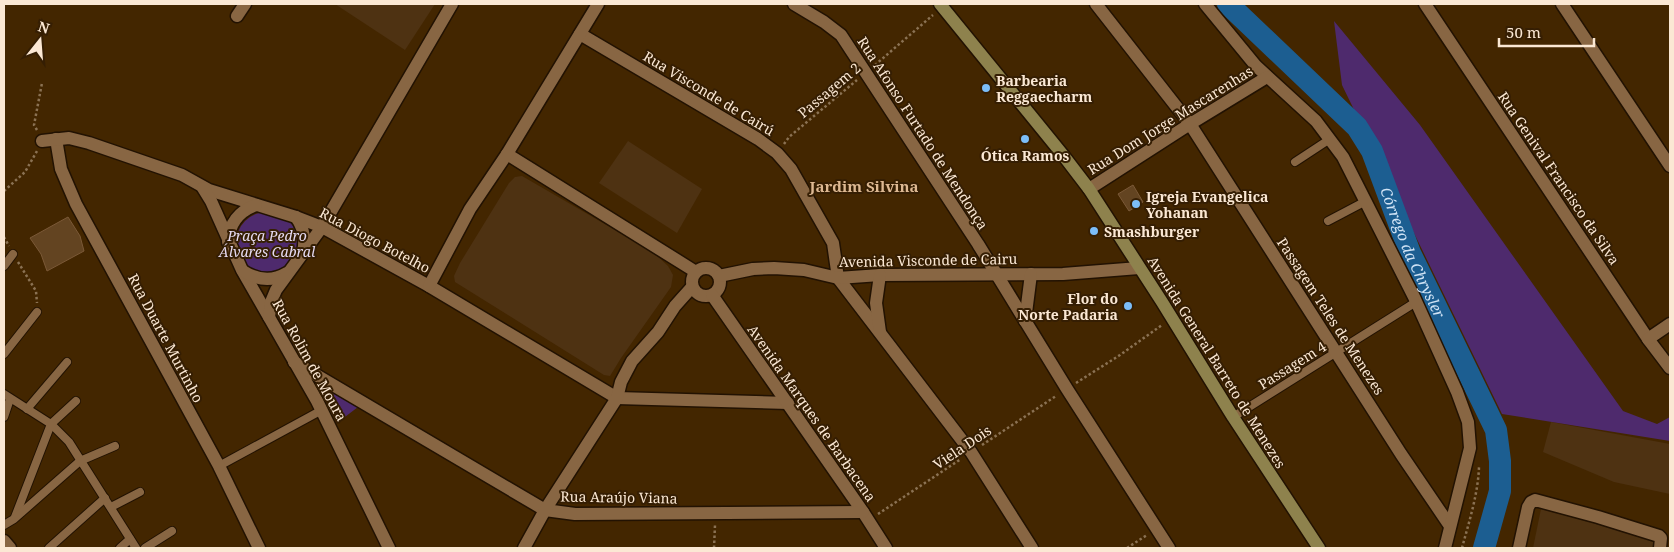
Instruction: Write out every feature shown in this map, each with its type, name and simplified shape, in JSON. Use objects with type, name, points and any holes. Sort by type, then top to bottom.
[{"type":"main road","name":"Avenida General Barreto de Menezes","points":[[942,5],[1063,154],[1089,189],[1233,417],[1319,548]]},
{"type":"street","points":[[237,16],[245,4]]},
{"type":"street","points":[[269,316],[274,293],[322,227],[452,4]]},
{"type":"street","points":[[429,286],[470,209],[507,154],[598,4]]},
{"type":"street","name":"Rua Afonso Furtado de Mendonça","points":[[794,4],[841,35],[996,274],[1066,389],[1169,548]]},
{"type":"street","name":"Passagem Teles de Menezes","points":[[1096,4],[1190,124],[1401,454],[1450,526]]},
{"type":"street","points":[[1205,4],[1267,77],[1316,121],[1343,157],[1416,302],[1458,392],[1468,422],[1470,448],[1445,548]]},
{"type":"street","name":"Rua Genival Francisco da Silva","points":[[1425,4],[1648,339],[1670,368]]},
{"type":"street","points":[[1562,4],[1670,166]]},
{"type":"street","name":"Rua Visconde de Cairú","points":[[580,34],[777,153],[791,169],[833,243],[838,278]]},
{"type":"street","name":"Rua Dom Jorge Mascarenhas","points":[[1089,189],[1267,77]]},
{"type":"street","name":"Rua Duarte Murtinho","points":[[56,139],[61,169],[76,204],[219,466],[259,548]]},
{"type":"street","name":"Rua Diogo Botelho","points":[[42,141],[76,139],[182,175],[203,188],[322,227],[619,393]]},
{"type":"street","points":[[507,154],[696,272]]},
{"type":"street","name":"Rua Rolim de Moura","points":[[203,188],[211,201],[242,270],[322,410],[389,548]]},
{"type":"street","points":[[228,242],[230,229],[236,218],[245,209],[256,205]]},
{"type":"street","points":[[296,217],[304,234],[302,254]]},
{"type":"street","points":[[707,268],[714,270],[719,276],[718,289],[712,295],[698,294],[692,287],[692,279],[696,272],[707,268]]},
{"type":"street","name":"Avenida Visconde de Cairu","points":[[719,276],[753,269],[774,268],[804,270],[838,278],[880,275],[1063,274],[1139,268]]},
{"type":"street","points":[[242,270],[253,276],[265,279],[278,277],[289,272]]},
{"type":"street","points":[[1025,321],[1031,274]]},
{"type":"street","points":[[880,275],[876,303],[880,334]]},
{"type":"street","points":[[838,278],[971,452],[1032,548]]},
{"type":"street","points":[[524,548],[545,510],[635,370],[644,346],[658,332],[675,306],[692,287]]},
{"type":"street","name":"Avenida Marques de Barbacena","points":[[712,295],[886,548]]},
{"type":"street","points":[[1648,339],[1670,324]]},
{"type":"street","name":"Rua Araújo Viana","points":[[294,362],[545,510],[575,514],[866,517]]},
{"type":"street","points":[[619,393],[788,403]]},
{"type":"street","points":[[1519,548],[1528,507],[1531,502],[1536,500],[1659,536],[1661,538],[1660,548]]},
{"type":"street","points":[[4,541],[10,548]]},
{"type":"lane","points":[[1295,162],[1330,139]]},
{"type":"lane","points":[[1328,221],[1366,201]]},
{"type":"lane","points":[[4,266],[13,254]]},
{"type":"lane","name":"Passagem 4","points":[[1233,417],[1416,302]]},
{"type":"lane","points":[[4,354],[37,312]]},
{"type":"lane","points":[[27,409],[67,362]]},
{"type":"lane","points":[[4,416],[7,396],[51,424],[69,442],[136,548]]},
{"type":"lane","points":[[14,518],[51,424],[76,401]]},
{"type":"lane","points":[[219,466],[322,410]]},
{"type":"lane","points":[[4,525],[80,462],[115,446]]},
{"type":"lane","points":[[110,507],[140,492]]},
{"type":"lane","points":[[50,548],[105,498]]},
{"type":"lane","points":[[145,548],[172,531]]},
{"type":"lane","points":[[120,548],[130,539]]},
{"type":"path","name":"Passagem 2","points":[[777,153],[789,137],[866,73],[942,5]]},
{"type":"path","points":[[4,191],[25,172],[42,141],[34,125],[42,83]]},
{"type":"path","points":[[4,237],[36,291],[37,312]]},
{"type":"path","name":"Viela Dois","points":[[866,517],[971,452],[1120,355],[1171,318]]},
{"type":"path","points":[[714,548],[715,514]]},
{"type":"path","points":[[1127,548],[1157,529]]},
{"type":"shaded area","points":[[335,4],[435,4],[405,50]]},
{"type":"shaded area","points":[[628,141],[702,189],[677,233],[599,183]]},
{"type":"shaded area","points":[[522,176],[653,252],[668,266],[673,275],[671,287],[610,376],[604,375],[455,282],[454,276],[460,263],[509,183],[515,177]]},
{"type":"shaded area","points":[[1551,422],[1670,444],[1670,494],[1614,482],[1543,452]]},
{"type":"shaded area","points":[[1541,509],[1658,540],[1657,548],[1533,548]]},
{"type":"green space","points":[[1334,21],[1420,125],[1623,411],[1657,424],[1670,417],[1670,441],[1502,414],[1342,85]]},
{"type":"green space","name":"Praça Pedro Álvares Cabral","points":[[267,212],[279,214],[289,221],[296,231],[298,243],[296,255],[289,265],[279,272],[267,274],[255,272],[245,265],[238,255],[236,243],[238,231],[245,221],[255,214]]},
{"type":"green space","points":[[325,387],[358,407],[337,423]]},
{"type":"building","points":[[1133,185],[1143,202],[1129,211],[1118,194]]},
{"type":"building","points":[[68,217],[80,236],[84,251],[47,271],[41,254],[30,238]]},
{"type":"waterway","name":"Córrego da Chrysler","points":[[1228,4],[1357,127],[1372,151],[1410,253],[1496,430],[1500,461],[1500,491],[1484,548]]},
{"type":"place","name":"Barbearia Reggaecharm","points":[[986,88]]},
{"type":"place","name":"Ótica Ramos","points":[[1025,139]]},
{"type":"place","name":"Igreja Evangelica Yohanan","points":[[1136,204]]},
{"type":"place","name":"Smashburger","points":[[1094,231]]},
{"type":"place","name":"Flor do Norte Padaria","points":[[1128,306]]},
{"type":"district","name":"Jardim Silvina","points":[[864,186]]}]
